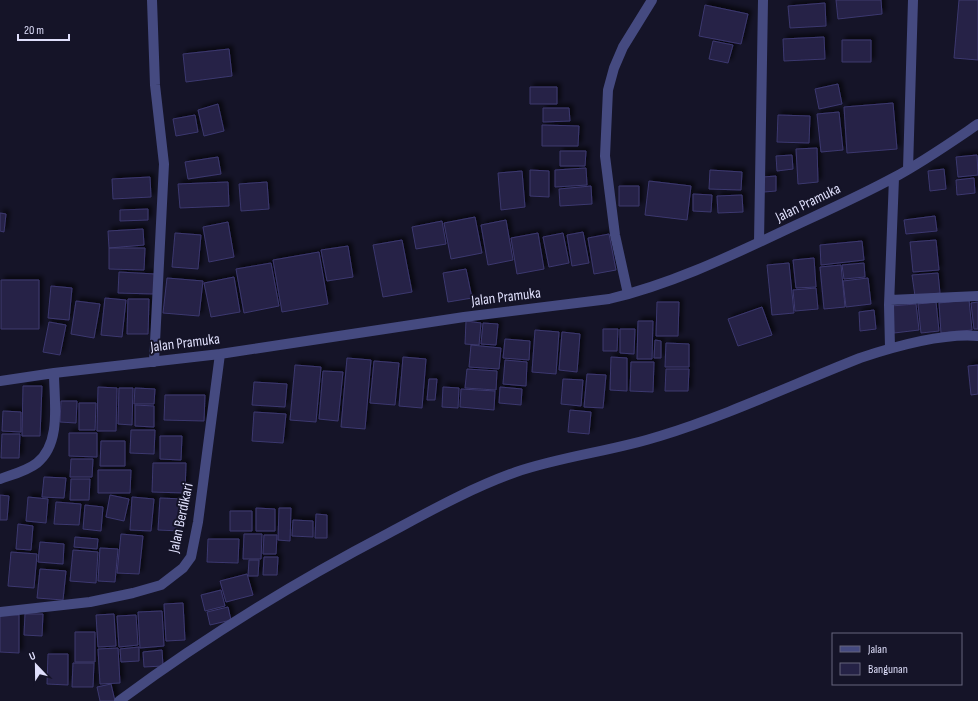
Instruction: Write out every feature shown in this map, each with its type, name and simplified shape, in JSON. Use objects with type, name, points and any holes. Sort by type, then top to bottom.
[{"type":"street","points":[[152,0],[155,85],[164,164],[154,362]]},
{"type":"street","points":[[628,294],[615,235],[605,156],[608,90],[614,68],[623,47],[652,0]]},
{"type":"street","points":[[759,242],[763,0]]},
{"type":"street","points":[[908,169],[913,0]]},
{"type":"street","name":"Jalan Pramuka","points":[[0,381],[54,373],[220,354],[464,317],[609,299],[692,272],[894,178],[930,157],[978,124]]},
{"type":"street","points":[[890,348],[894,178]]},
{"type":"street","points":[[890,300],[978,296]]},
{"type":"street","points":[[118,701],[174,660],[336,561],[455,498],[515,473],[557,460],[615,448],[660,436],[860,358],[890,348],[946,338],[978,336]]},
{"type":"street","name":"Jalan Berdikari","points":[[0,612],[90,602],[133,593],[161,585],[183,568],[191,557],[198,522],[220,354]]},
{"type":"street","points":[[0,479],[37,463],[46,452],[54,433],[54,373]]},
{"type":"building","points":[[836,0],[881,0],[882,14],[838,19]]},
{"type":"building","points":[[959,0],[978,0],[978,60],[954,58]]},
{"type":"building","points":[[825,3],[826,26],[790,28],[788,6]]},
{"type":"building","points":[[705,5],[748,14],[741,44],[699,36]]},
{"type":"building","points":[[824,37],[825,59],[784,61],[783,39]]},
{"type":"building","points":[[842,40],[871,40],[871,62],[842,62]]},
{"type":"building","points":[[713,41],[733,45],[728,63],[709,59]]},
{"type":"building","points":[[229,49],[232,76],[186,82],[183,54]]},
{"type":"building","points":[[838,84],[842,104],[819,109],[815,89]]},
{"type":"building","points":[[530,87],[557,87],[557,104],[530,104]]},
{"type":"building","points":[[893,103],[897,149],[847,153],[844,107]]},
{"type":"building","points":[[218,104],[224,131],[204,136],[198,110]]},
{"type":"building","points":[[543,108],[569,108],[570,121],[543,122]]},
{"type":"building","points":[[839,112],[843,150],[821,152],[817,114]]},
{"type":"building","points":[[195,115],[198,132],[176,136],[173,119]]},
{"type":"building","points":[[778,115],[810,116],[809,143],[777,142]]},
{"type":"building","points":[[542,125],[579,126],[578,146],[542,146]]},
{"type":"building","points":[[817,148],[818,182],[798,184],[796,149]]},
{"type":"building","points":[[560,151],[586,151],[585,166],[560,166]]},
{"type":"building","points":[[792,155],[793,169],[777,171],[776,156]]},
{"type":"building","points":[[977,155],[978,175],[958,177],[956,157]]},
{"type":"building","points":[[218,157],[221,174],[188,179],[185,162]]},
{"type":"building","points":[[586,168],[587,185],[555,187],[555,170]]},
{"type":"building","points":[[944,169],[946,189],[930,191],[928,171]]},
{"type":"building","points":[[530,170],[549,171],[549,197],[530,196]]},
{"type":"building","points":[[710,170],[742,172],[741,190],[709,189]]},
{"type":"building","points":[[522,171],[525,207],[501,210],[498,173]]},
{"type":"building","points":[[776,176],[776,191],[764,192],[763,177]]},
{"type":"building","points":[[150,177],[151,197],[113,199],[112,179]]},
{"type":"building","points":[[974,178],[975,193],[957,195],[956,180]]},
{"type":"building","points":[[649,181],[691,186],[687,220],[645,215]]},
{"type":"building","points":[[228,182],[229,206],[180,208],[178,184]]},
{"type":"building","points":[[267,182],[269,209],[241,211],[239,184]]},
{"type":"building","points":[[591,186],[592,204],[560,206],[559,189]]},
{"type":"building","points":[[619,186],[639,186],[639,206],[619,206]]},
{"type":"building","points":[[693,194],[712,195],[711,212],[693,211]]},
{"type":"building","points":[[742,195],[743,212],[718,213],[717,196]]},
{"type":"building","points":[[148,209],[148,220],[120,221],[120,210]]},
{"type":"building","points":[[0,213],[6,214],[4,232],[0,231]]},
{"type":"building","points":[[935,216],[937,231],[906,234],[904,220]]},
{"type":"building","points":[[475,217],[482,253],[451,259],[444,223]]},
{"type":"building","points":[[506,220],[513,260],[488,265],[481,225]]},
{"type":"building","points":[[442,221],[446,244],[416,249],[412,227]]},
{"type":"building","points":[[228,222],[234,257],[209,262],[203,227]]},
{"type":"building","points":[[143,229],[144,245],[109,248],[108,231]]},
{"type":"building","points":[[583,232],[589,263],[572,266],[567,235]]},
{"type":"building","points":[[175,233],[201,235],[198,269],[172,267]]},
{"type":"building","points":[[538,233],[544,269],[517,274],[511,238]]},
{"type":"building","points":[[563,233],[569,263],[549,267],[543,237]]},
{"type":"building","points":[[609,234],[616,270],[594,274],[588,238]]},
{"type":"building","points":[[402,240],[412,292],[383,297],[373,245]]},
{"type":"building","points":[[936,240],[939,270],[913,272],[910,242]]},
{"type":"building","points":[[862,241],[864,260],[821,265],[820,245]]},
{"type":"building","points":[[348,246],[353,277],[327,281],[321,250]]},
{"type":"building","points":[[109,248],[145,248],[144,270],[109,269]]},
{"type":"building","points":[[319,252],[328,304],[282,312],[273,260]]},
{"type":"building","points":[[814,258],[816,287],[796,288],[793,260]]},
{"type":"building","points":[[271,263],[279,306],[244,313],[236,269]]},
{"type":"building","points":[[789,263],[794,313],[772,315],[767,265]]},
{"type":"building","points":[[864,263],[865,277],[844,279],[842,265]]},
{"type":"building","points":[[841,265],[845,307],[824,309],[820,267]]},
{"type":"building","points":[[466,269],[472,298],[448,302],[443,273]]},
{"type":"building","points":[[119,272],[155,274],[154,294],[118,293]]},
{"type":"building","points":[[938,273],[940,293],[915,296],[912,275]]},
{"type":"building","points":[[234,277],[240,312],[211,317],[204,283]]},
{"type":"building","points":[[167,278],[203,281],[199,316],[163,313]]},
{"type":"building","points":[[868,278],[871,304],[846,307],[843,281]]},
{"type":"building","points":[[1,280],[39,280],[39,329],[1,329]]},
{"type":"building","points":[[51,286],[72,288],[69,320],[48,318]]},
{"type":"building","points":[[816,288],[818,309],[795,311],[793,290]]},
{"type":"building","points":[[105,298],[126,300],[122,337],[101,335]]},
{"type":"building","points":[[128,299],[149,299],[148,334],[127,334]]},
{"type":"building","points":[[969,300],[972,330],[941,333],[939,303]]},
{"type":"building","points":[[76,301],[100,304],[94,338],[71,334]]},
{"type":"building","points":[[657,302],[679,302],[678,336],[656,336]]},
{"type":"building","points":[[936,302],[939,331],[921,333],[918,304]]},
{"type":"building","points":[[978,302],[978,329],[974,329],[971,303]]},
{"type":"building","points":[[916,304],[919,330],[894,333],[891,306]]},
{"type":"building","points":[[762,307],[772,335],[738,346],[728,319]]},
{"type":"building","points":[[874,310],[876,329],[860,331],[859,312]]},
{"type":"building","points":[[466,321],[481,323],[479,345],[465,344]]},
{"type":"building","points":[[638,321],[653,321],[652,359],[637,359]]},
{"type":"building","points":[[49,322],[66,325],[60,355],[43,352]]},
{"type":"building","points":[[483,323],[498,324],[496,345],[481,344]]},
{"type":"building","points":[[603,329],[618,329],[617,351],[603,351]]},
{"type":"building","points":[[620,329],[635,329],[634,354],[620,353]]},
{"type":"building","points":[[535,330],[559,332],[556,374],[532,372]]},
{"type":"building","points":[[562,332],[580,334],[577,372],[559,370]]},
{"type":"building","points":[[505,339],[530,341],[529,360],[503,358]]},
{"type":"building","points":[[655,340],[661,341],[661,358],[654,358]]},
{"type":"building","points":[[666,343],[689,344],[689,367],[665,367]]},
{"type":"building","points":[[471,345],[501,348],[499,369],[469,367]]},
{"type":"building","points":[[403,357],[426,359],[422,408],[399,406]]},
{"type":"building","points":[[611,357],[627,358],[627,391],[610,390]]},
{"type":"building","points":[[347,358],[371,360],[365,429],[341,427]]},
{"type":"building","points":[[505,360],[527,362],[526,386],[503,384]]},
{"type":"building","points":[[374,361],[399,363],[395,405],[370,403]]},
{"type":"building","points":[[631,362],[654,362],[653,392],[630,391]]},
{"type":"building","points":[[295,365],[321,367],[316,422],[290,420]]},
{"type":"building","points":[[978,365],[978,394],[971,395],[968,366]]},
{"type":"building","points":[[467,369],[497,371],[496,390],[465,388]]},
{"type":"building","points":[[666,369],[689,369],[688,391],[665,391]]},
{"type":"building","points":[[323,371],[343,372],[338,421],[319,419]]},
{"type":"building","points":[[587,374],[606,375],[603,408],[584,407]]},
{"type":"building","points":[[429,379],[437,379],[435,400],[427,400]]},
{"type":"building","points":[[563,379],[583,380],[581,406],[561,404]]},
{"type":"building","points":[[254,382],[287,384],[285,407],[252,405]]},
{"type":"building","points":[[23,386],[42,386],[40,436],[22,436]]},
{"type":"building","points":[[98,387],[117,388],[116,431],[97,431]]},
{"type":"building","points":[[443,387],[459,388],[458,408],[442,407]]},
{"type":"building","points":[[500,387],[522,389],[521,405],[499,403]]},
{"type":"building","points":[[119,388],[133,388],[132,425],[118,424]]},
{"type":"building","points":[[135,388],[155,389],[154,404],[134,404]]},
{"type":"building","points":[[461,389],[495,391],[494,410],[460,407]]},
{"type":"building","points":[[165,395],[205,395],[204,421],[164,420]]},
{"type":"building","points":[[61,401],[77,401],[76,423],[60,422]]},
{"type":"building","points":[[79,403],[96,403],[95,430],[79,430]]},
{"type":"building","points":[[135,405],[154,406],[154,427],[135,426]]},
{"type":"building","points":[[570,410],[591,412],[589,434],[568,432]]},
{"type":"building","points":[[3,411],[21,412],[21,432],[2,431]]},
{"type":"building","points":[[254,412],[286,414],[283,443],[252,441]]},
{"type":"building","points":[[131,430],[155,430],[154,454],[130,453]]},
{"type":"building","points":[[69,433],[97,433],[97,457],[69,456]]},
{"type":"building","points":[[2,434],[20,434],[19,458],[1,458]]},
{"type":"building","points":[[160,436],[182,436],[181,460],[160,459]]},
{"type":"building","points":[[101,441],[125,441],[125,466],[100,466]]},
{"type":"building","points":[[71,459],[93,459],[92,477],[70,477]]},
{"type":"building","points":[[153,463],[186,463],[185,493],[152,492]]},
{"type":"building","points":[[98,470],[131,470],[130,493],[98,493]]},
{"type":"building","points":[[44,477],[66,478],[64,498],[42,497]]},
{"type":"building","points":[[71,479],[90,479],[89,500],[70,500]]},
{"type":"building","points":[[0,495],[9,496],[7,520],[0,520]]},
{"type":"building","points":[[110,495],[129,499],[124,521],[106,517]]},
{"type":"building","points":[[28,497],[48,499],[46,523],[26,521]]},
{"type":"building","points":[[132,497],[154,499],[151,531],[130,530]]},
{"type":"building","points":[[160,498],[183,499],[181,531],[158,530]]},
{"type":"building","points":[[56,502],[81,504],[79,525],[54,524]]},
{"type":"building","points":[[85,505],[103,507],[101,531],[83,529]]},
{"type":"building","points":[[256,508],[275,509],[275,531],[256,531]]},
{"type":"building","points":[[279,508],[291,508],[290,541],[278,540]]},
{"type":"building","points":[[230,511],[252,511],[252,531],[230,531]]},
{"type":"building","points":[[316,514],[327,515],[327,538],[315,538]]},
{"type":"building","points":[[293,520],[313,521],[313,537],[292,536]]},
{"type":"building","points":[[18,524],[33,526],[31,550],[16,549]]},
{"type":"building","points":[[121,534],[143,536],[139,574],[117,573]]},
{"type":"building","points":[[244,534],[262,534],[261,559],[243,559]]},
{"type":"building","points":[[264,535],[277,535],[276,554],[263,554]]},
{"type":"building","points":[[75,537],[98,539],[97,549],[74,547]]},
{"type":"building","points":[[208,539],[239,539],[238,563],[207,562]]},
{"type":"building","points":[[40,542],[64,544],[63,564],[38,562]]},
{"type":"building","points":[[100,548],[118,549],[115,582],[98,581]]},
{"type":"building","points":[[73,550],[98,552],[96,583],[70,581]]},
{"type":"building","points":[[11,552],[37,554],[34,588],[8,586]]},
{"type":"building","points":[[264,557],[278,557],[277,575],[263,575]]},
{"type":"building","points":[[249,560],[259,560],[258,576],[248,576]]},
{"type":"building","points":[[40,569],[66,571],[63,600],[37,598]]},
{"type":"building","points":[[247,574],[253,595],[226,602],[220,581]]},
{"type":"building","points":[[221,590],[225,606],[205,611],[201,595]]},
{"type":"building","points":[[183,603],[185,640],[166,641],[164,604]]},
{"type":"building","points":[[228,607],[231,620],[210,625],[207,612]]},
{"type":"building","points":[[162,611],[164,646],[140,648],[138,612]]},
{"type":"building","points":[[0,614],[19,615],[19,653],[0,652]]},
{"type":"building","points":[[25,614],[43,614],[42,636],[24,635]]},
{"type":"building","points":[[114,614],[116,646],[98,647],[96,615]]},
{"type":"building","points":[[136,615],[138,645],[119,647],[117,616]]},
{"type":"building","points":[[75,632],[95,632],[95,662],[75,662]]},
{"type":"building","points":[[139,647],[139,661],[121,662],[120,649]]},
{"type":"building","points":[[118,648],[120,683],[100,684],[98,649]]},
{"type":"building","points":[[162,650],[163,666],[144,667],[143,652]]},
{"type":"building","points":[[48,654],[68,654],[68,685],[47,684]]},
{"type":"building","points":[[73,663],[94,663],[93,687],[72,687]]},
{"type":"building","points":[[111,684],[115,701],[100,701],[97,687]]}]
